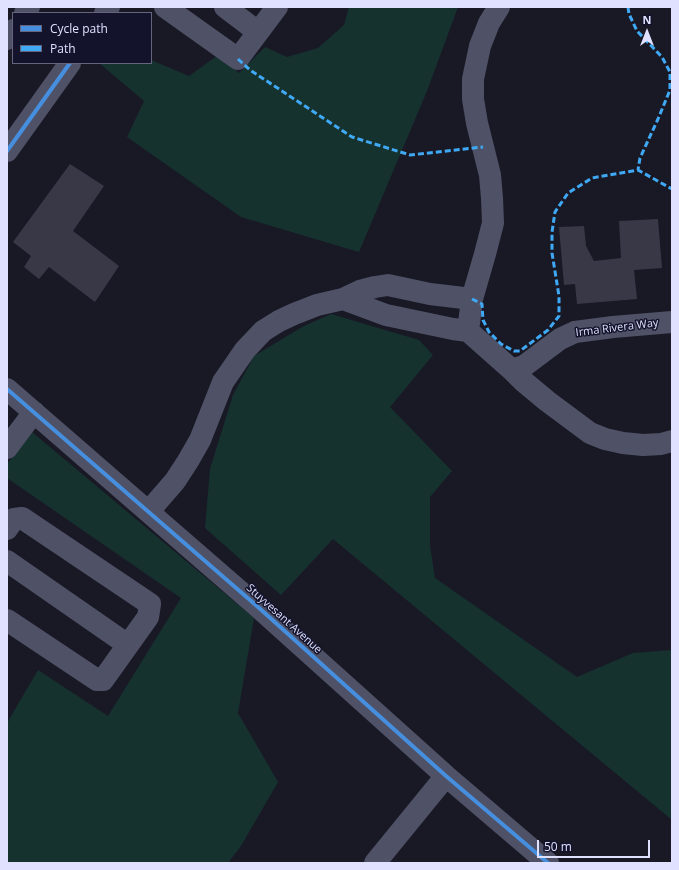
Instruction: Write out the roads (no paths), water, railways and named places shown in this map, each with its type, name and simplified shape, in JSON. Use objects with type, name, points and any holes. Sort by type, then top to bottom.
[{"type":"street","points":[[165,7],[238,59],[277,7]]},
{"type":"street","points":[[225,7],[258,32]]},
{"type":"street","points":[[468,331],[472,299],[493,223],[490,175],[476,123],[473,79],[480,46],[489,23],[500,7]]},
{"type":"street","points":[[7,151],[69,64]]},
{"type":"street","points":[[149,511],[175,481],[188,461],[200,440],[223,382],[245,350],[263,331],[279,321],[318,305],[343,299],[360,291],[388,285],[430,294],[472,299]]},
{"type":"street","points":[[343,299],[386,315],[468,331],[512,370],[522,381],[590,433],[605,439],[643,445],[661,444],[672,441]]},
{"type":"street","name":"Irma Rivera Way","points":[[512,370],[524,366],[560,339],[575,332],[672,322]]},
{"type":"street","name":"Stuyvesant Avenue","points":[[7,388],[258,607],[446,776],[548,863]]},
{"type":"street","points":[[7,448],[34,412]]},
{"type":"street","points":[[7,620],[97,680],[103,680],[148,617],[150,604],[14,524]]},
{"type":"street","points":[[7,561],[128,645]]},
{"type":"street","points":[[375,863],[446,776]]}]
